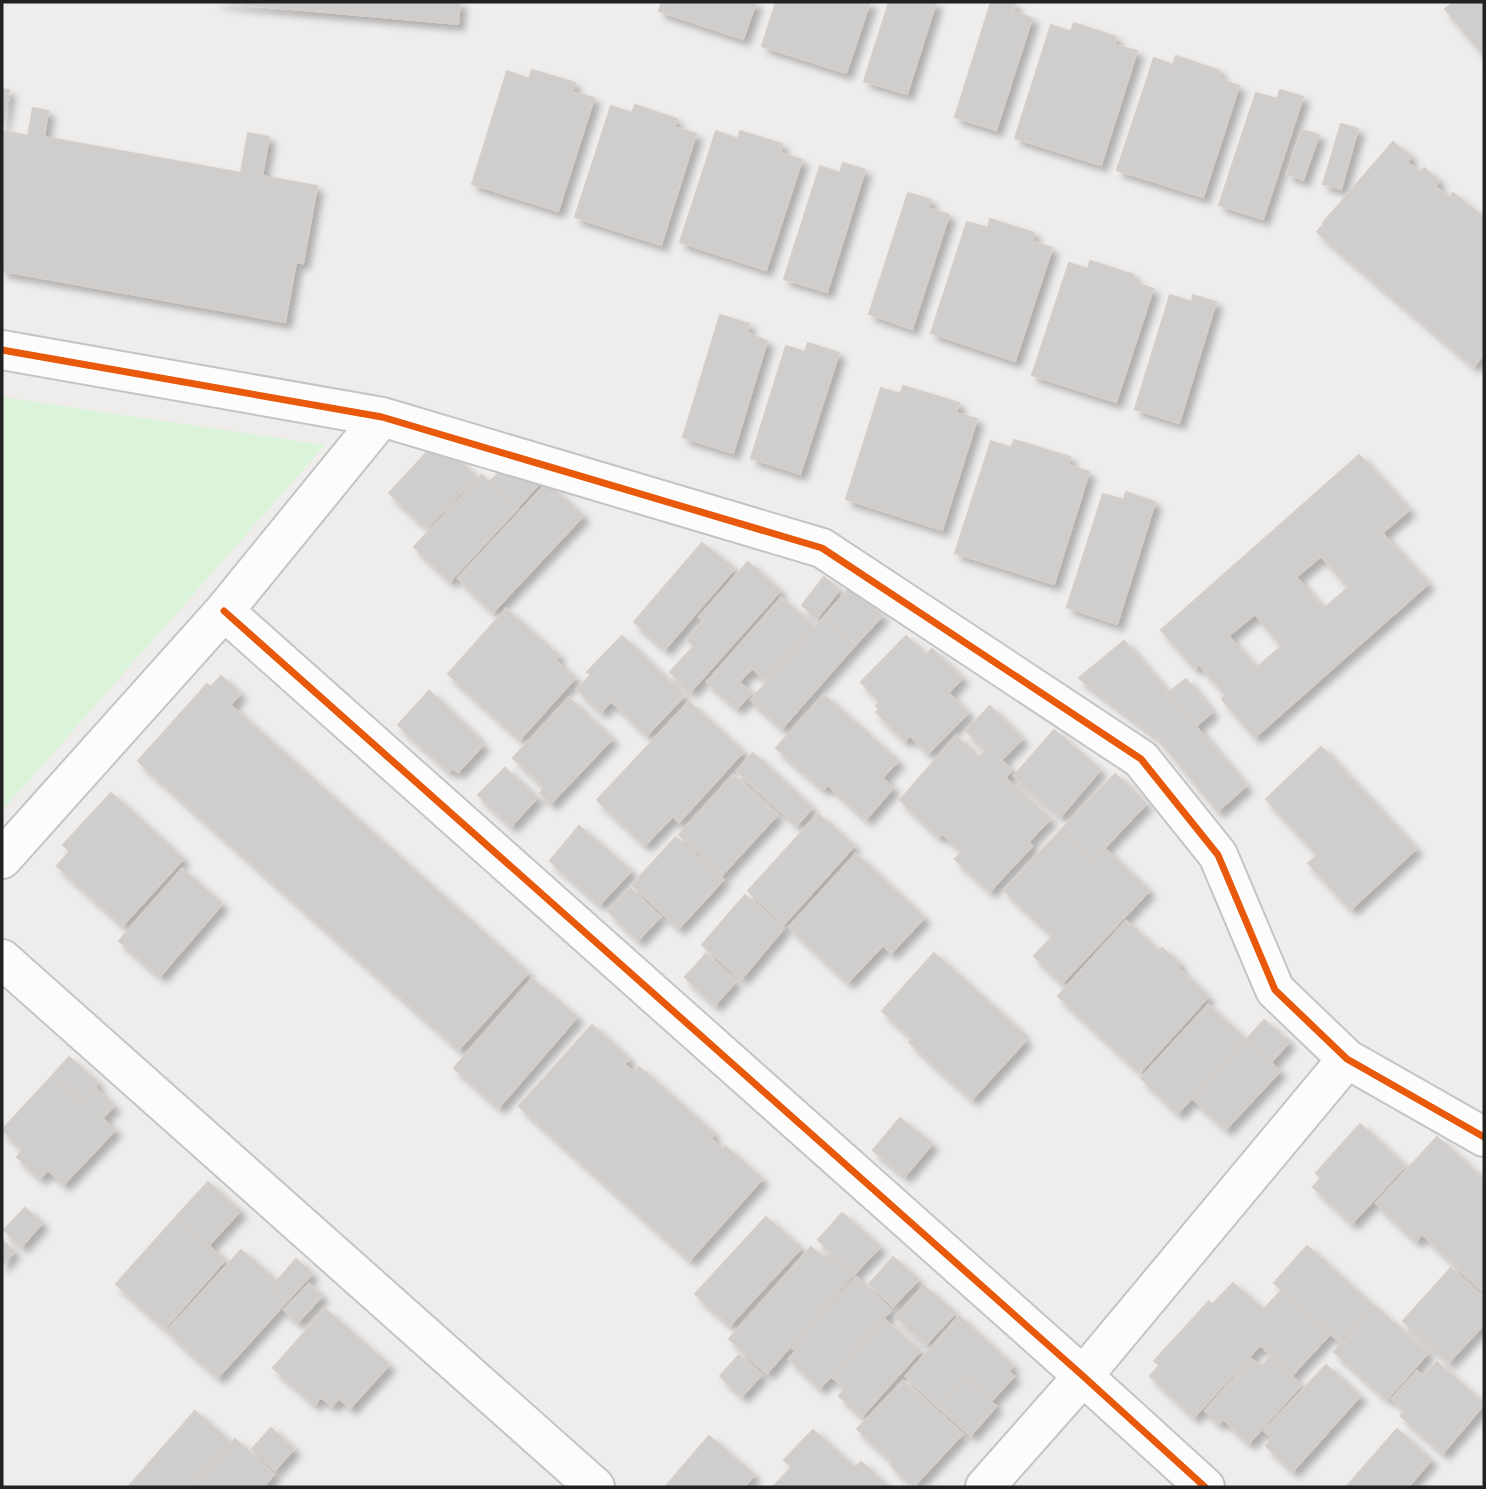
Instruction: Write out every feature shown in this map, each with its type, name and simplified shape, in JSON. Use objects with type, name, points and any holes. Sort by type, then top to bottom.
[{"type":"street","points":[[2,350],[383,417],[822,548],[1141,759],[1218,855],[1275,989],[1347,1059],[1484,1137]]},
{"type":"street","points":[[2,859],[224,611],[383,417]]},
{"type":"street","points":[[224,611],[1205,1487]]},
{"type":"street","points":[[2,959],[595,1487]]},
{"type":"street","points":[[985,1487],[1083,1376],[1347,1059]]},
{"type":"green space","points":[[2,397],[325,445],[2,811]]},
{"type":"building","points":[[215,2],[460,2],[458,24]]},
{"type":"building","points":[[662,2],[756,2],[743,39],[659,11]]},
{"type":"building","points":[[776,2],[870,2],[846,73],[762,46]]},
{"type":"building","points":[[889,2],[936,2],[907,94],[864,81]]},
{"type":"building","points":[[991,2],[1015,4],[1012,11],[1032,18],[996,130],[955,117]]},
{"type":"building","points":[[1454,2],[1484,2],[1484,55],[1445,9]]},
{"type":"building","points":[[1074,23],[1116,37],[1114,45],[1137,51],[1101,165],[1015,138],[1051,25],[1071,32]]},
{"type":"building","points":[[1176,56],[1220,71],[1218,78],[1239,86],[1203,197],[1117,170],[1154,58],[1173,65]]},
{"type":"building","points":[[532,70],[575,83],[572,92],[594,98],[558,211],[472,184],[507,71],[529,79]]},
{"type":"building","points":[[2,89],[9,90],[2,131]]},
{"type":"building","points":[[1280,90],[1303,97],[1263,219],[1219,205],[1256,93],[1277,99]]},
{"type":"building","points":[[635,105],[677,119],[674,127],[696,134],[661,245],[575,217],[611,106],[632,113]]},
{"type":"building","points":[[33,108],[48,111],[44,137],[241,173],[248,133],[269,137],[262,176],[317,186],[303,263],[296,262],[285,322],[2,271],[2,131],[28,136]]},
{"type":"building","points":[[1341,124],[1358,129],[1341,189],[1323,184]]},
{"type":"building","points":[[1302,130],[1319,135],[1303,180],[1287,174]]},
{"type":"building","points":[[716,131],[738,139],[740,131],[782,144],[780,153],[802,160],[766,270],[680,242]]},
{"type":"building","points":[[1393,142],[1411,157],[1407,162],[1420,173],[1424,168],[1439,181],[1435,186],[1449,198],[1453,193],[1484,218],[1484,354],[1474,366],[1317,232]]},
{"type":"building","points":[[843,163],[865,170],[827,292],[784,279],[820,166],[840,173]]},
{"type":"building","points":[[908,193],[931,200],[928,208],[949,215],[912,329],[869,314]]},
{"type":"building","points":[[990,219],[1034,233],[1032,241],[1052,248],[1015,361],[931,333],[967,222],[988,228]]},
{"type":"building","points":[[1090,261],[1134,275],[1132,281],[1153,289],[1116,402],[1032,375],[1069,263],[1088,269]]},
{"type":"building","points":[[1170,295],[1192,302],[1193,295],[1216,302],[1179,423],[1135,409]]},
{"type":"building","points":[[720,315],[749,324],[747,333],[767,341],[733,453],[683,437]]},
{"type":"building","points":[[808,343],[839,353],[800,474],[751,458],[786,346],[805,352]]},
{"type":"building","points":[[903,386],[959,403],[956,413],[977,419],[942,530],[846,499],[881,388],[900,394]]},
{"type":"building","points":[[1014,440],[1070,457],[1068,465],[1089,472],[1054,584],[955,553],[991,441],[1011,448]]},
{"type":"building","points":[[429,450],[448,451],[476,477],[427,528],[389,493]]},
{"type":"building","points":[[1359,455],[1409,510],[1382,533],[1428,584],[1255,737],[1222,699],[1226,695],[1199,664],[1195,668],[1161,630]],"holes":[[[1321,556],[1349,587],[1323,609],[1296,577]],[[1255,614],[1282,646],[1256,668],[1228,636]]]},
{"type":"building","points":[[504,467],[543,479],[517,508],[490,482]]},
{"type":"building","points":[[482,475],[517,509],[450,581],[414,547]]},
{"type":"building","points":[[547,483],[583,516],[493,612],[458,578]]},
{"type":"building","points":[[1126,492],[1155,502],[1117,624],[1067,607],[1103,494],[1124,500]]},
{"type":"building","points":[[702,543],[734,569],[665,649],[634,622]]},
{"type":"building","points":[[748,562],[780,591],[691,691],[670,672],[694,646],[687,640],[704,621],[699,617]]},
{"type":"building","points":[[824,577],[839,590],[817,618],[802,605]]},
{"type":"building","points":[[850,588],[882,616],[856,644],[825,616]]},
{"type":"building","points":[[781,598],[813,626],[765,680],[752,668],[739,682],[752,693],[737,708],[707,682]]},
{"type":"building","points":[[506,609],[559,656],[555,660],[575,678],[520,739],[448,674]]},
{"type":"building","points":[[825,616],[856,644],[782,728],[751,700]]},
{"type":"building","points":[[622,636],[684,696],[647,735],[611,701],[601,712],[577,689],[591,675],[587,672]]},
{"type":"building","points":[[906,636],[926,655],[932,649],[962,678],[948,693],[968,713],[928,753],[910,735],[905,741],[876,712],[880,709],[876,706],[880,701],[861,682]]},
{"type":"building","points":[[1124,641],[1246,786],[1218,811],[1157,737],[1079,678]]},
{"type":"building","points":[[221,676],[240,694],[230,705],[528,973],[459,1049],[138,761],[207,684],[211,687]]},
{"type":"building","points":[[1186,679],[1212,712],[1196,726],[1168,693]]},
{"type":"building","points":[[429,691],[483,745],[458,772],[452,768],[449,771],[398,725]]},
{"type":"building","points":[[824,695],[898,761],[882,778],[893,788],[866,819],[828,785],[823,789],[776,748]]},
{"type":"building","points":[[569,698],[612,739],[551,803],[540,793],[545,787],[513,758]]},
{"type":"building","points":[[689,702],[743,752],[679,822],[673,816],[645,845],[597,800]]},
{"type":"building","points":[[990,706],[1022,739],[1001,760],[1012,770],[1005,778],[1050,819],[1028,842],[1032,846],[990,891],[955,859],[962,852],[942,833],[939,837],[900,800],[956,736],[979,758],[986,750],[966,731]]},
{"type":"building","points":[[1054,730],[1100,770],[1061,816],[1014,776]]},
{"type":"building","points":[[1321,747],[1416,849],[1351,909],[1308,863],[1318,855],[1266,799]]},
{"type":"building","points":[[753,753],[812,808],[797,825],[737,771]]},
{"type":"building","points":[[505,768],[537,798],[511,826],[478,795]]},
{"type":"building","points":[[1115,774],[1146,804],[1093,860],[1061,830]]},
{"type":"building","points":[[733,775],[777,815],[722,875],[679,835]]},
{"type":"building","points":[[111,793],[183,859],[123,925],[57,866],[70,851],[63,845]]},
{"type":"building","points":[[818,814],[854,846],[784,924],[748,891]]},
{"type":"building","points":[[579,826],[631,871],[600,904],[550,861]]},
{"type":"building","points":[[1061,830],[1093,860],[1104,848],[1149,891],[1062,983],[1034,956],[1053,936],[1004,890]]},
{"type":"building","points":[[676,837],[723,880],[679,928],[632,885]]},
{"type":"building","points":[[856,854],[924,918],[891,953],[883,945],[848,982],[789,927]]},
{"type":"building","points":[[182,869],[222,904],[160,976],[119,941]]},
{"type":"building","points":[[630,888],[660,917],[638,940],[608,911]]},
{"type":"building","points":[[745,895],[784,928],[742,978],[702,945]]},
{"type":"building","points":[[1126,921],[1158,951],[1162,948],[1180,964],[1177,967],[1208,997],[1140,1072],[1058,996]]},
{"type":"building","points":[[934,953],[1021,1032],[1019,1034],[1026,1040],[972,1099],[909,1042],[913,1038],[882,1011]]},
{"type":"building","points":[[706,954],[735,982],[715,1005],[685,977]]},
{"type":"building","points":[[532,979],[577,1017],[499,1107],[454,1068]]},
{"type":"building","points":[[1208,1005],[1245,1039],[1178,1113],[1141,1078]]},
{"type":"building","points":[[1264,1020],[1289,1042],[1271,1062],[1246,1040]]},
{"type":"building","points":[[592,1025],[629,1059],[624,1064],[634,1073],[639,1067],[714,1134],[710,1138],[722,1149],[725,1146],[762,1179],[690,1260],[519,1106]]},
{"type":"building","points":[[1246,1040],[1280,1071],[1226,1129],[1193,1099]]},
{"type":"building","points":[[69,1057],[98,1083],[81,1101],[53,1075]]},
{"type":"building","points":[[53,1075],[81,1101],[94,1087],[114,1106],[102,1118],[115,1130],[64,1184],[48,1170],[40,1178],[17,1157],[23,1149],[2,1130]]},
{"type":"building","points":[[900,1118],[932,1144],[905,1176],[873,1150]]},
{"type":"building","points":[[1360,1124],[1405,1166],[1352,1223],[1313,1187],[1321,1178],[1316,1173]]},
{"type":"building","points":[[1437,1137],[1484,1180],[1484,1285],[1481,1289],[1422,1234],[1416,1241],[1376,1203]]},
{"type":"building","points":[[208,1182],[240,1211],[208,1246],[176,1217]]},
{"type":"building","points":[[25,1208],[42,1223],[22,1246],[4,1230]]},
{"type":"building","points":[[842,1213],[880,1247],[854,1274],[818,1240]]},
{"type":"building","points":[[176,1217],[225,1260],[165,1328],[116,1284]]},
{"type":"building","points":[[766,1217],[801,1248],[730,1325],[695,1294]]},
{"type":"building","points":[[2,1240],[14,1252],[2,1265]]},
{"type":"building","points":[[1307,1246],[1372,1305],[1339,1341],[1274,1283]]},
{"type":"building","points":[[811,1247],[825,1259],[829,1254],[854,1274],[767,1373],[729,1339]]},
{"type":"building","points":[[241,1250],[281,1285],[276,1291],[287,1301],[218,1377],[167,1331]]},
{"type":"building","points":[[893,1257],[918,1280],[893,1306],[869,1284]]},
{"type":"building","points":[[296,1259],[312,1274],[287,1301],[276,1291],[281,1285],[276,1282]]},
{"type":"building","points":[[1451,1268],[1484,1299],[1484,1324],[1449,1362],[1403,1321]]},
{"type":"building","points":[[856,1277],[891,1310],[820,1388],[789,1359],[796,1351],[792,1348]]},
{"type":"building","points":[[1233,1283],[1263,1310],[1281,1291],[1329,1335],[1293,1374],[1260,1345],[1194,1417],[1150,1376],[1160,1365],[1154,1361],[1209,1301],[1212,1305]]},
{"type":"building","points":[[309,1284],[322,1296],[298,1322],[284,1310]]},
{"type":"building","points":[[924,1286],[955,1313],[926,1344],[896,1317]]},
{"type":"building","points":[[1374,1306],[1428,1353],[1387,1399],[1334,1352]]},
{"type":"building","points":[[325,1309],[389,1365],[350,1408],[339,1398],[332,1406],[321,1397],[315,1404],[273,1368]]},
{"type":"building","points":[[959,1316],[1013,1366],[1008,1371],[1014,1376],[991,1401],[965,1377],[939,1407],[906,1376]]},
{"type":"building","points":[[885,1320],[920,1351],[862,1416],[839,1396],[845,1389],[833,1378]]},
{"type":"building","points":[[739,1355],[761,1375],[742,1396],[720,1376]]},
{"type":"building","points":[[1270,1357],[1301,1385],[1249,1443],[1223,1419],[1219,1424],[1205,1411],[1251,1359],[1261,1367]]},
{"type":"building","points":[[1437,1362],[1484,1404],[1443,1453],[1401,1416],[1405,1411],[1392,1399],[1417,1371],[1423,1377]]},
{"type":"building","points":[[1326,1365],[1360,1396],[1293,1471],[1266,1446],[1273,1438],[1264,1431]]},
{"type":"building","points":[[965,1377],[996,1406],[971,1435],[939,1407]]},
{"type":"building","points":[[903,1381],[962,1434],[914,1486],[891,1465],[893,1462],[857,1429]]},
{"type":"building","points":[[195,1411],[230,1442],[190,1487],[128,1487]]},
{"type":"building","points":[[271,1428],[294,1449],[275,1470],[252,1449]]},
{"type":"building","points":[[1397,1429],[1431,1460],[1408,1487],[1346,1487]]},
{"type":"building","points":[[813,1430],[855,1468],[861,1462],[888,1487],[773,1487],[792,1467],[784,1460]]},
{"type":"building","points":[[709,1436],[754,1475],[744,1487],[665,1487]]},
{"type":"building","points":[[235,1439],[274,1474],[263,1487],[192,1487]]},
{"type":"cycle path","points":[[2,350],[382,417],[822,548],[1141,759],[1218,855],[1275,990],[1347,1059],[1484,1137]]},
{"type":"cycle path","points":[[224,611],[1205,1487]]}]
